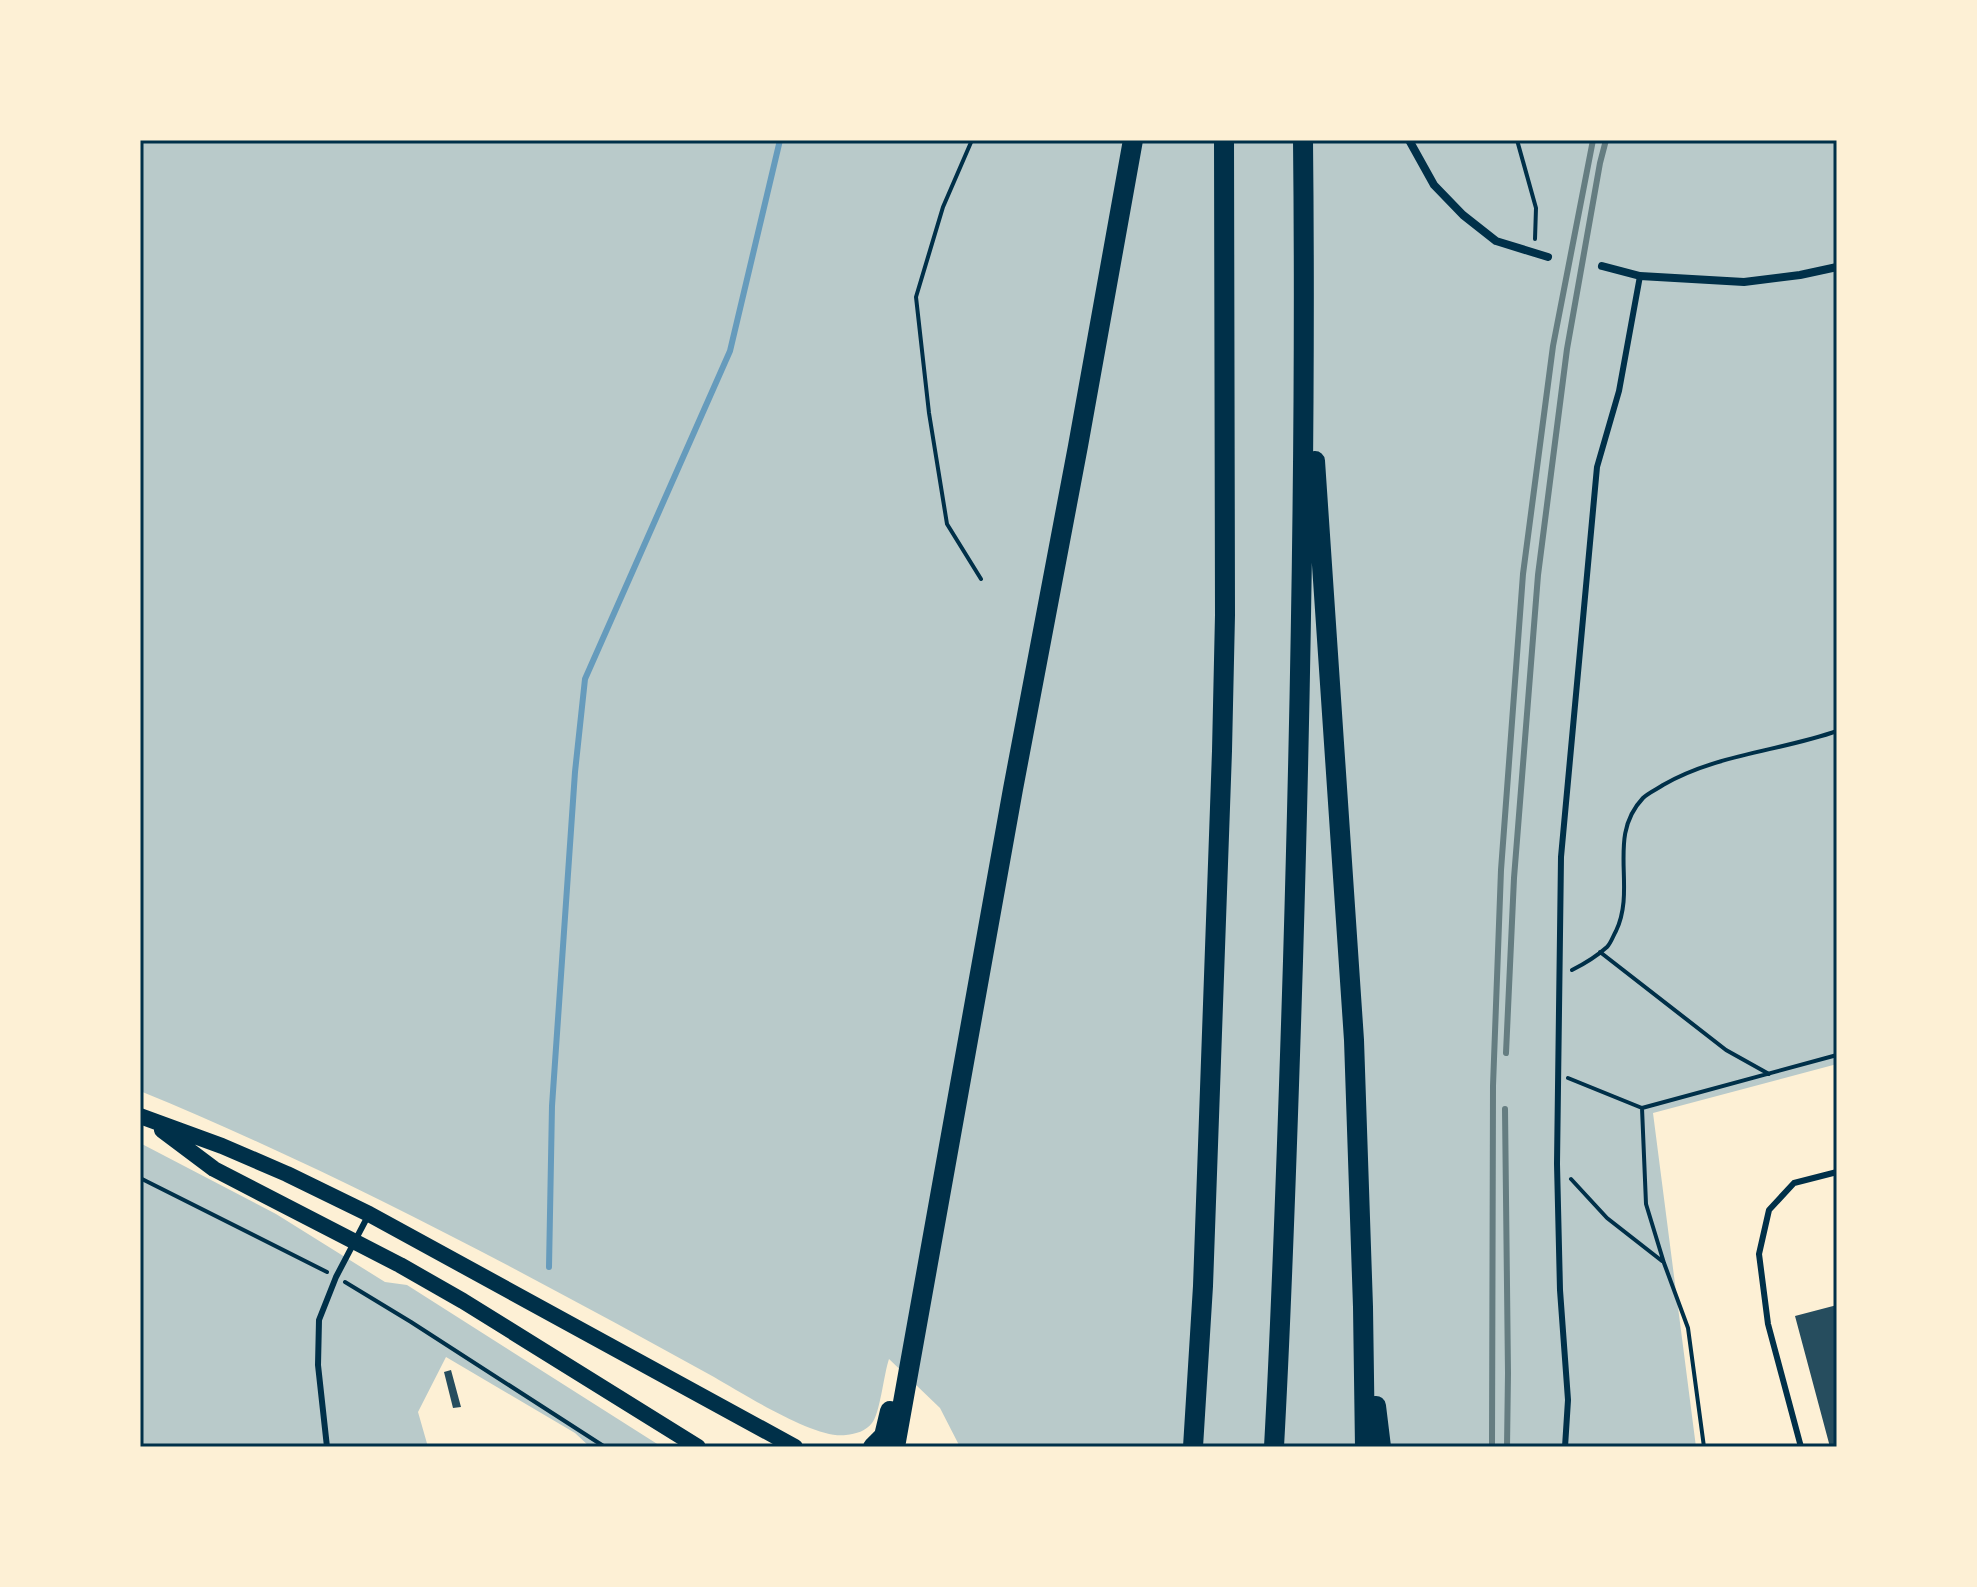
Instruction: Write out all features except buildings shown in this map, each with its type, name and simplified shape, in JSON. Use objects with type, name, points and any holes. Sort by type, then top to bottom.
[{"type":"highway","points":[[895,1447],[1133,140]]},
{"type":"highway","points":[[1193,1447],[1204,1253],[1225,615],[1224,140]]},
{"type":"highway","points":[[1274,1447],[1283,1289],[1299,752],[1305,289],[1303,140]]},
{"type":"highway","points":[[1305,289],[1354,1040],[1365,1447]]},
{"type":"highway","points":[[1363,1307],[1381,1447]]},
{"type":"highway","points":[[873,1447],[884,1436],[892,1401],[909,1372]]},
{"type":"main road","points":[[144,1118],[222,1146],[369,1214],[795,1447]]},
{"type":"main road","points":[[144,1118],[214,1169],[355,1241],[463,1301],[698,1447]]},
{"type":"street","points":[[1409,140],[1434,185],[1463,215],[1496,241],[1548,257]]},
{"type":"street","points":[[1602,266],[1640,276],[1744,282],[1837,267]]},
{"type":"lane","points":[[1565,1447],[1568,1400],[1560,1290],[1557,1164],[1561,857],[1597,467],[1619,391],[1640,276]]},
{"type":"lane","points":[[1801,1447],[1768,1324],[1759,1254],[1769,1210],[1794,1183],[1837,1172]]},
{"type":"lane","points":[[327,1447],[318,1365],[319,1320],[336,1277],[369,1214]]},
{"type":"path","points":[[972,140],[943,207],[916,297],[929,413],[947,524],[981,579]]},
{"type":"path","points":[[1517,140],[1536,208],[1535,253]]},
{"type":"path","points":[[1559,977],[1584,964],[1609,945],[1623,917],[1626,874],[1623,839],[1626,822],[1644,797],[1674,779],[1706,766],[1837,731]]},
{"type":"path","points":[[1600,952],[1726,1050],[1769,1074]]},
{"type":"path","points":[[1557,1074],[1642,1108],[1837,1055]]},
{"type":"path","points":[[1642,1108],[1646,1204],[1688,1328],[1704,1447]]},
{"type":"path","points":[[1557,1164],[1607,1218],[1664,1263]]},
{"type":"path","points":[[140,1178],[336,1277],[605,1447]]},
{"type":"shaded area","points":[[140,140],[1837,140],[1837,1064],[1653,1113],[1696,1447],[960,1447],[940,1408],[889,1359],[872,1423],[857,1433],[833,1435],[779,1414],[573,1300],[359,1190],[140,1091]]},
{"type":"shaded area","points":[[140,1143],[276,1214],[385,1282],[407,1285],[662,1447],[590,1447],[575,1433],[446,1357],[418,1412],[428,1447],[140,1447]]},
{"type":"waterway","points":[[549,1267],[552,1106],[575,772],[585,679],[730,351],[780,140]]},
{"type":"railway","points":[[1492,1447],[1493,1086],[1501,870],[1523,574],[1553,346],[1593,140]]},
{"type":"railway","points":[[1506,1053],[1514,878],[1538,575],[1567,349],[1606,140]]},
{"type":"railway","points":[[1505,1109],[1507,1447]]}]
